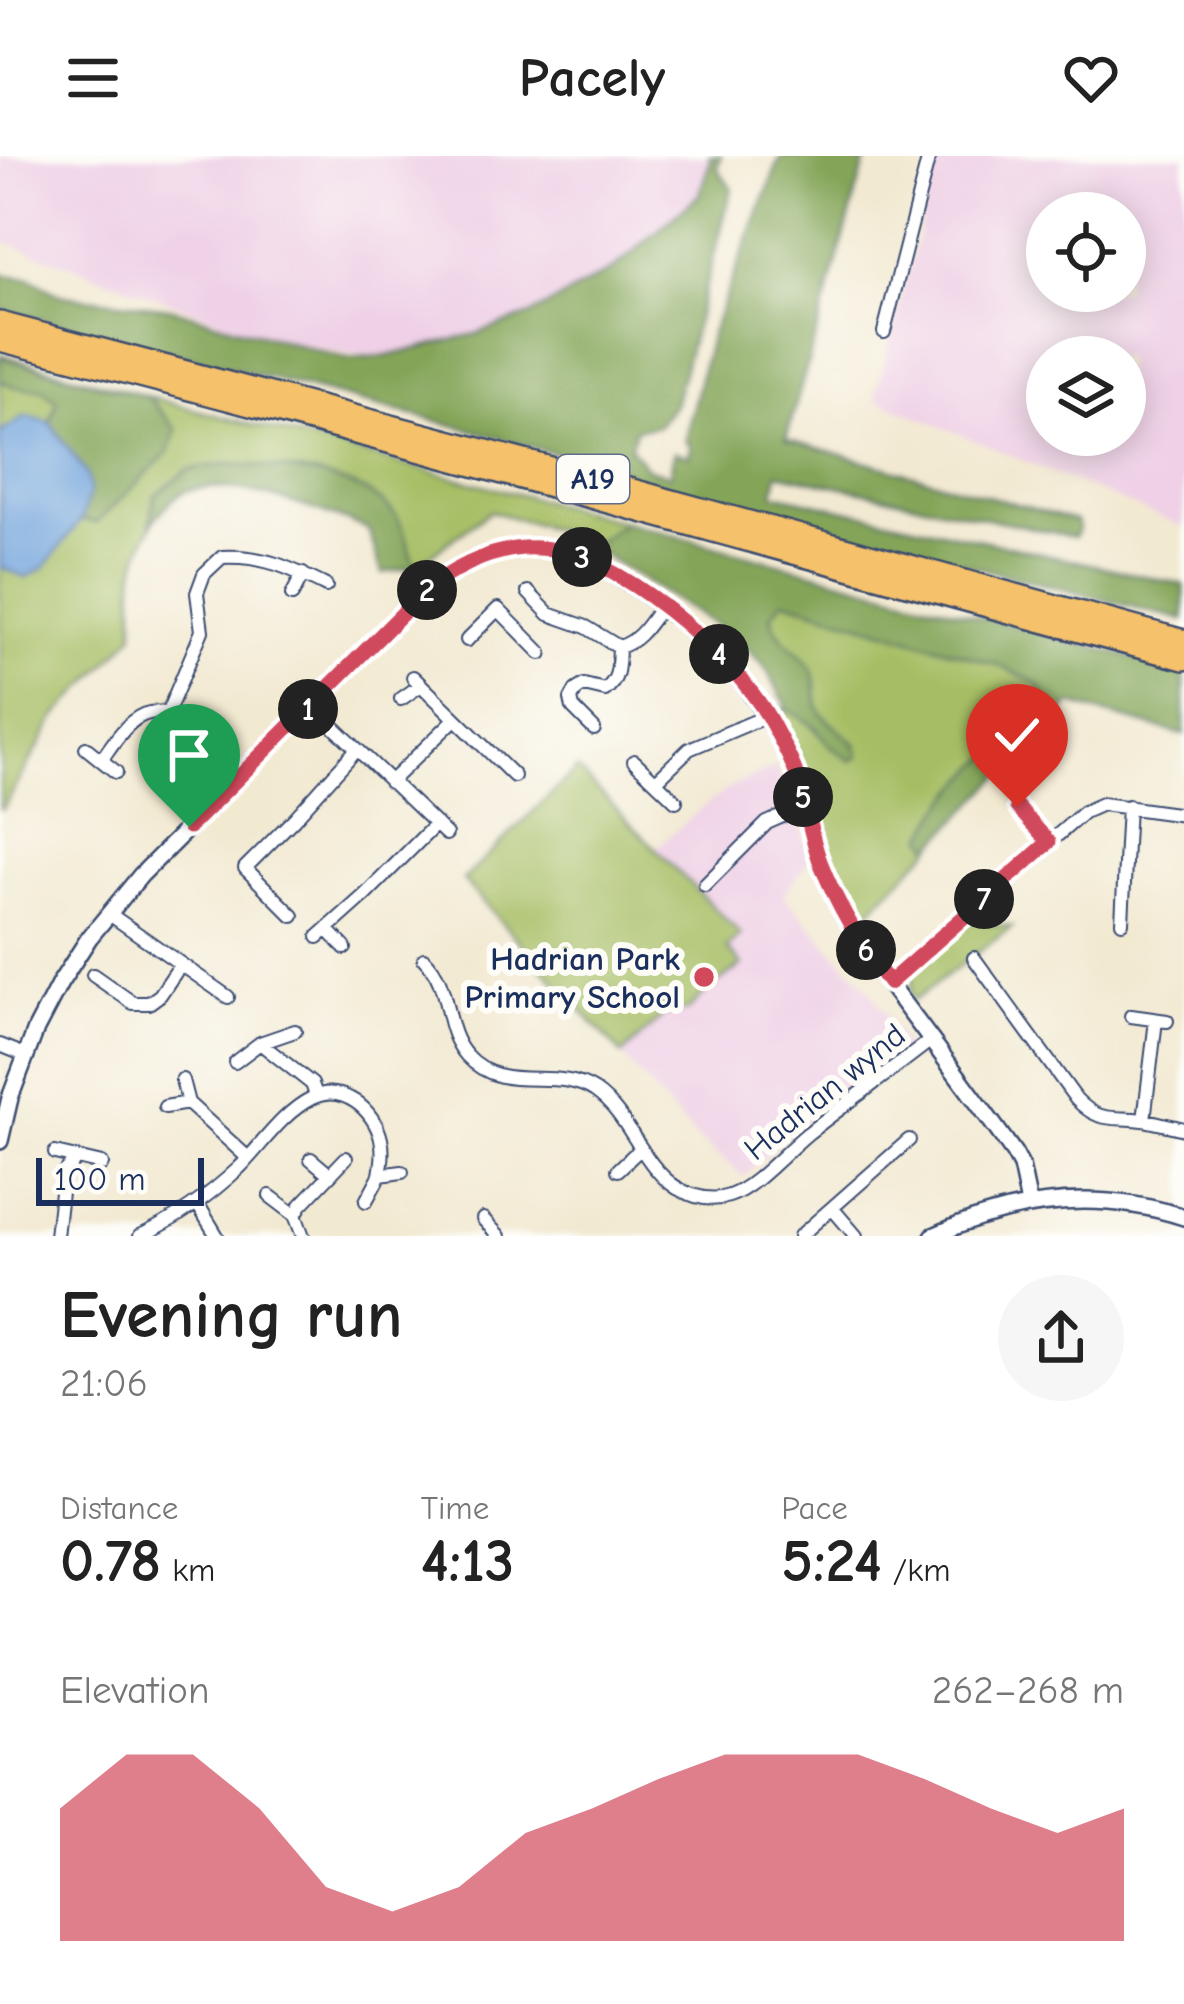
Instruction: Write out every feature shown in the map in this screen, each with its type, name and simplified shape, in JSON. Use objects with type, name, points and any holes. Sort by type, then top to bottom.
[{"type":"highway","name":"A19","points":[[0,323],[1184,640]]},
{"type":"highway","name":"A19","points":[[0,340],[1184,659]]},
{"type":"street","points":[[884,332],[929,156]]},
{"type":"street","points":[[0,1141],[25,1055],[60,983],[141,875],[429,587],[479,558],[516,548],[543,548],[573,553],[601,566],[662,606],[726,661],[767,716],[795,771],[817,851],[850,925],[1014,1153],[1029,1204]]},
{"type":"street","points":[[167,714],[202,631],[197,593],[204,574],[222,557],[250,556],[289,567],[326,586]]},
{"type":"street","points":[[292,595],[303,574]]},
{"type":"street","points":[[528,592],[549,614],[586,627],[619,647],[641,635],[662,606]]},
{"type":"street","points":[[516,628],[538,605]]},
{"type":"street","points":[[467,640],[498,609],[541,653]]},
{"type":"street","points":[[594,729],[573,708],[571,699],[584,685],[605,690],[614,684],[619,647]]},
{"type":"street","points":[[401,699],[417,681],[514,776]]},
{"type":"street","points":[[312,706],[441,829],[322,933],[345,947]]},
{"type":"street","points":[[101,760],[132,720],[161,710],[174,736],[227,790]]},
{"type":"street","points":[[656,781],[688,749],[767,716]]},
{"type":"street","points":[[390,782],[455,718]]},
{"type":"street","points":[[86,748],[116,772]]},
{"type":"street","points":[[293,916],[245,868],[356,750]]},
{"type":"street","points":[[634,761],[676,801]]},
{"type":"street","points":[[889,983],[1084,812],[1102,804],[1184,815]]},
{"type":"street","points":[[705,885],[767,823],[805,806]]},
{"type":"street","points":[[1122,922],[1128,806]]},
{"type":"street","points":[[1017,807],[1049,842]]},
{"type":"street","points":[[108,914],[219,996]]},
{"type":"street","points":[[974,958],[1084,1107],[1102,1118],[1144,1120],[1184,1129]]},
{"type":"street","name":"Hadrian wynd","points":[[424,959],[440,978],[456,1042],[476,1064],[502,1078],[583,1085],[611,1105],[664,1178],[704,1198],[722,1198],[751,1184],[806,1135],[931,1040]]},
{"type":"street","points":[[93,975],[133,1003],[149,1003],[181,964]]},
{"type":"street","points":[[1131,1016],[1162,1021],[1144,1120]]},
{"type":"street","points":[[235,1062],[260,1043],[295,1031]]},
{"type":"street","points":[[260,1043],[312,1084],[316,1095]]},
{"type":"street","points":[[0,1045],[25,1055]]},
{"type":"street","points":[[182,1080],[188,1103],[248,1158]]},
{"type":"street","points":[[140,1236],[197,1203],[294,1109],[316,1095],[350,1097],[376,1126],[382,1142],[380,1175],[366,1202]]},
{"type":"street","points":[[165,1107],[188,1103]]},
{"type":"street","points":[[800,1236],[909,1140]]},
{"type":"street","points":[[618,1171],[641,1148]]},
{"type":"street","points":[[55,1153],[102,1164]]},
{"type":"street","points":[[56,1236],[63,1175],[76,1158]]},
{"type":"street","points":[[295,1215],[346,1158]]},
{"type":"street","points":[[311,1159],[330,1175]]},
{"type":"street","points":[[380,1175],[402,1172]]},
{"type":"street","points":[[270,1196],[295,1215],[304,1236]]},
{"type":"street","points":[[197,1203],[217,1236]]},
{"type":"street","points":[[933,1236],[1029,1204],[1110,1203],[1184,1217]]},
{"type":"street","points":[[832,1208],[856,1236]]},
{"type":"street","points":[[484,1219],[499,1236]]},
{"type":"shaded area","points":[[0,156],[711,158],[699,195],[615,268],[531,315],[388,356],[344,354],[261,335],[0,240]]},
{"type":"shaded area","points":[[939,156],[1184,156],[1184,527],[875,399]]},
{"type":"shaded area","name":"Hadrian Park Primary School","points":[[775,767],[794,801],[810,860],[783,895],[872,993],[908,1052],[898,1055],[888,1049],[871,1072],[744,1177],[696,1138],[463,880],[577,769],[656,848],[729,788]]},
{"type":"green space","points":[[709,156],[721,156],[717,168],[732,188],[674,405],[657,426],[636,429],[630,447],[648,469],[670,475],[674,452],[689,456],[691,446],[685,440],[710,336],[781,156],[867,156],[786,439],[1076,521],[1079,528],[1074,537],[778,473],[774,494],[1184,585],[1184,620],[770,515],[468,429],[0,309],[0,275],[30,278],[61,295],[169,308],[347,359],[388,356],[531,315],[615,268],[699,195]]},
{"type":"green space","points":[[0,354],[624,522],[597,542],[490,511],[415,567],[406,542],[327,513],[229,488],[182,492],[158,516],[141,549],[134,578],[134,635],[56,717],[0,809]]},
{"type":"green space","points":[[0,357],[148,397],[177,430],[168,453],[96,523],[81,520],[90,492],[87,475],[50,422],[57,401],[43,389],[0,381]]},
{"type":"green space","points":[[223,464],[320,476],[367,493],[399,521],[415,567],[382,573],[368,529],[252,492],[227,488],[186,491],[151,523],[154,496],[188,470]]},
{"type":"green space","points":[[624,522],[1184,671],[1184,735],[1071,704],[931,847],[925,837],[947,801],[1049,702],[1037,684],[998,665],[783,600],[771,616],[774,625],[811,668],[822,714],[857,749],[859,756],[851,761],[789,710],[765,667],[737,639],[597,551],[597,542]]},
{"type":"green space","points":[[783,599],[998,665],[1037,684],[1049,702],[963,783],[926,837],[931,848],[860,921],[837,887],[809,784],[777,715],[783,708],[797,715],[831,747],[856,744],[817,708],[814,675],[775,629],[771,616]]},
{"type":"green space","points":[[577,769],[741,935],[727,948],[742,965],[688,1010],[665,1014],[622,1055],[463,880]]},
{"type":"green space","points":[[971,921],[1012,927],[914,1000],[910,993],[913,973]]},
{"type":"water","points":[[26,416],[50,422],[87,475],[90,492],[81,520],[44,568],[26,577],[0,567],[0,433]]},
{"type":"place","name":"Hadrian Park Primary School","points":[[704,977]]},
{"type":"route","points":[[189,827],[429,587],[479,558],[516,548],[573,553],[601,566],[684,622],[735,671],[767,716],[795,771],[832,890],[889,983],[1049,842],[1017,807]]}]
